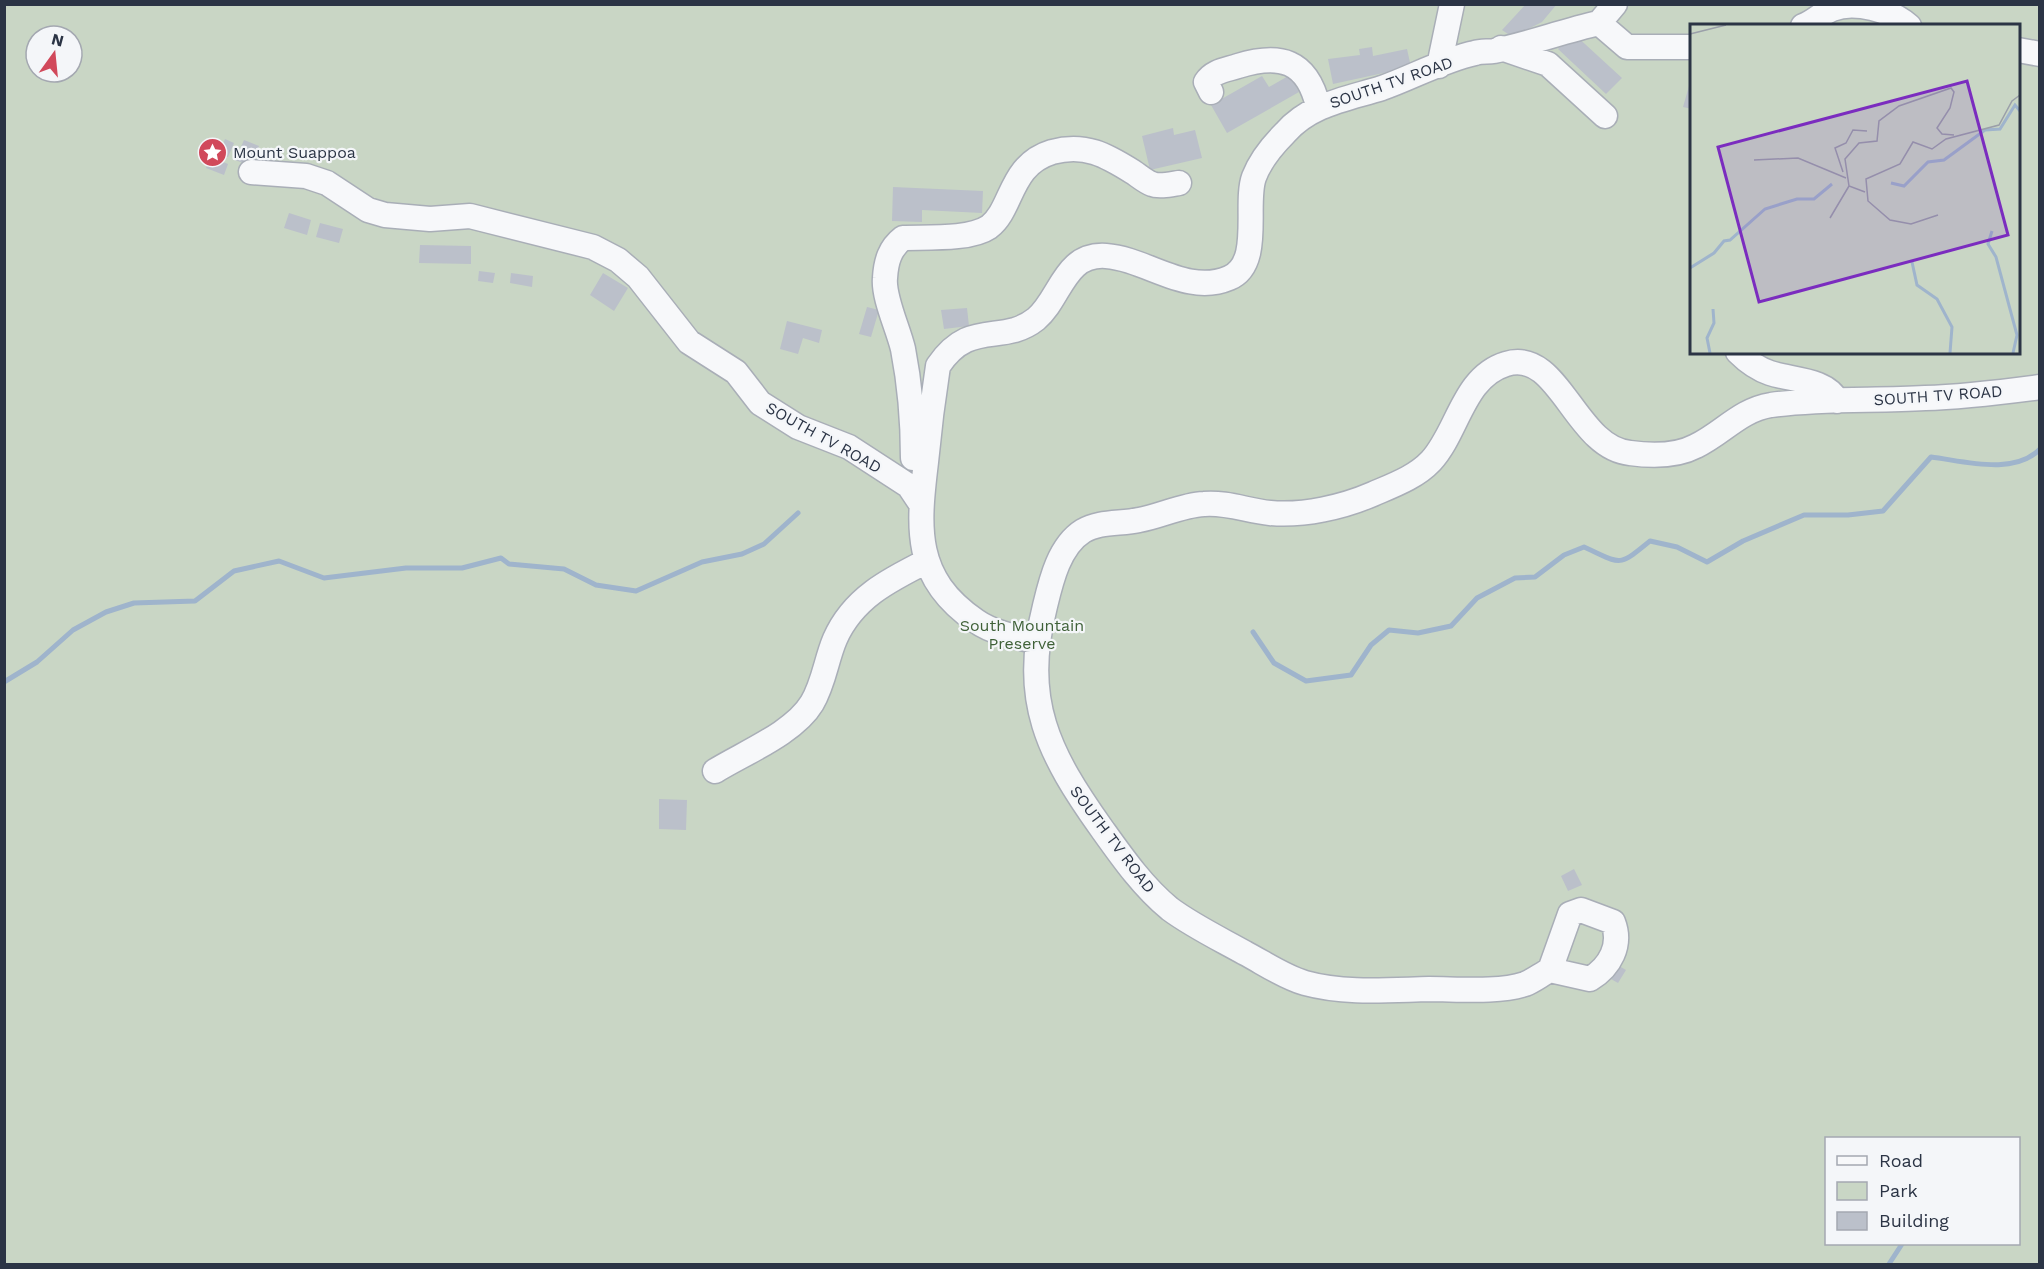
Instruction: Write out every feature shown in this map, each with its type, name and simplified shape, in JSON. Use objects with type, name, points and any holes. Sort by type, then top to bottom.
[{"type":"street","points":[[1439,66],[1452,4]]},
{"type":"street","points":[[1615,4],[1599,23],[1627,47],[1690,47]]},
{"type":"street","points":[[1806,24],[1832,9],[1853,4],[1880,11],[1905,24]]},
{"type":"street","name":"SOUTH TV ROAD","points":[[252,172],[306,176],[327,183],[368,210],[385,215],[430,219],[470,216],[593,247],[618,260],[638,277],[689,342],[736,372],[760,403],[798,427],[849,447],[915,495],[938,366],[948,351],[965,338],[1023,327],[1036,319],[1045,309],[1065,276],[1078,263],[1089,258],[1105,256],[1126,259],[1186,281],[1206,283],[1230,278],[1244,263],[1250,245],[1250,199],[1254,178],[1264,158],[1286,131],[1318,106],[1383,87],[1476,53],[1599,23]]},
{"type":"street","points":[[1502,48],[1548,64],[1605,116]]},
{"type":"street","points":[[2020,50],[2040,54]]},
{"type":"street","points":[[1211,92],[1206,82],[1211,74],[1261,59],[1281,59],[1300,71],[1313,85],[1318,106]]},
{"type":"street","points":[[1036,641],[1002,633],[977,622],[947,595],[936,581],[927,561],[921,541],[915,495],[913,420],[903,348],[884,280],[889,253],[903,238],[973,234],[990,226],[1014,183],[1026,168],[1049,153],[1071,148],[1104,154],[1153,185],[1179,183]]},
{"type":"street","points":[[1740,354],[1747,361],[1767,372],[1827,388],[1837,401]]},
{"type":"street","name":"SOUTH TV ROAD","points":[[1550,970],[1524,985],[1479,989],[1351,990],[1303,982],[1200,928],[1171,910],[1151,891],[1072,786],[1054,755],[1043,722],[1036,689],[1036,641],[1060,559],[1070,542],[1084,530],[1098,525],[1138,521],[1200,504],[1223,504],[1270,513],[1291,514],[1316,511],[1364,498],[1419,472],[1430,463],[1440,450],[1470,393],[1496,368],[1508,362],[1520,362],[1551,378],[1596,439],[1622,453],[1668,453],[1692,449],[1746,413],[1767,406],[1930,398],[2040,387]]},
{"type":"street","points":[[715,771],[790,726],[811,705],[824,678],[835,640],[856,605],[885,582],[927,561]]},
{"type":"green space","name":"South Mountain Preserve","points":[[5,5],[2039,5],[2039,1264],[5,1264]]},
{"type":"building","points":[[1526,4],[1557,4],[1542,22],[1522,32],[1508,34],[1502,30]]},
{"type":"building","points":[[1573,33],[1622,78],[1606,94],[1558,49]]},
{"type":"building","points":[[1372,47],[1373,56],[1407,49],[1411,67],[1333,84],[1328,59],[1360,55],[1359,49]]},
{"type":"building","points":[[1290,75],[1299,92],[1227,133],[1211,105],[1262,76],[1269,87]]},
{"type":"building","points":[[1690,82],[1690,109],[1683,107]]},
{"type":"building","points":[[1173,128],[1174,135],[1195,130],[1202,158],[1150,170],[1142,136]]},
{"type":"building","points":[[225,139],[234,143],[228,157],[219,154]]},
{"type":"building","points":[[244,140],[259,146],[251,166],[235,160]]},
{"type":"building","points":[[211,157],[228,164],[224,175],[206,168]]},
{"type":"building","points":[[893,187],[983,191],[982,213],[922,210],[922,222],[892,221]]},
{"type":"building","points":[[289,213],[311,220],[307,235],[284,228]]},
{"type":"building","points":[[320,223],[343,229],[339,243],[316,237]]},
{"type":"building","points":[[420,245],[471,246],[471,264],[419,263]]},
{"type":"building","points":[[479,271],[495,273],[493,283],[478,281]]},
{"type":"building","points":[[511,273],[533,276],[532,287],[510,283]]},
{"type":"building","points":[[603,273],[628,288],[614,311],[590,295]]},
{"type":"building","points":[[867,307],[879,310],[871,337],[859,334]]},
{"type":"building","points":[[967,308],[969,326],[944,329],[941,310]]},
{"type":"building","points":[[787,321],[822,330],[819,343],[803,338],[798,354],[780,349]]},
{"type":"building","points":[[659,799],[687,800],[686,830],[659,829]]},
{"type":"building","points":[[1574,869],[1582,885],[1568,891],[1561,876]]},
{"type":"building","points":[[1619,966],[1626,970],[1618,983],[1611,979]]},
{"type":"waterway","points":[[1253,632],[1274,663],[1306,681],[1351,675],[1371,645],[1389,630],[1418,633],[1451,626],[1477,598],[1515,578],[1535,577],[1564,555],[1584,547],[1613,560],[1619,560],[1631,556],[1650,541],[1677,547],[1707,562],[1743,541],[1804,515],[1848,515],[1883,511],[1931,457],[1988,465],[2003,464],[2017,462],[2040,449]]},
{"type":"waterway","points":[[4,682],[37,662],[73,630],[106,612],[134,603],[195,601],[234,571],[279,561],[324,578],[406,568],[462,568],[501,558],[509,564],[564,569],[596,585],[636,591],[702,562],[742,554],[764,544],[798,513]]},
{"type":"waterway","points":[[1889,1264],[1901,1245]]},
{"type":"place","name":"Mount Suappoa","points":[[212,152]]}]
